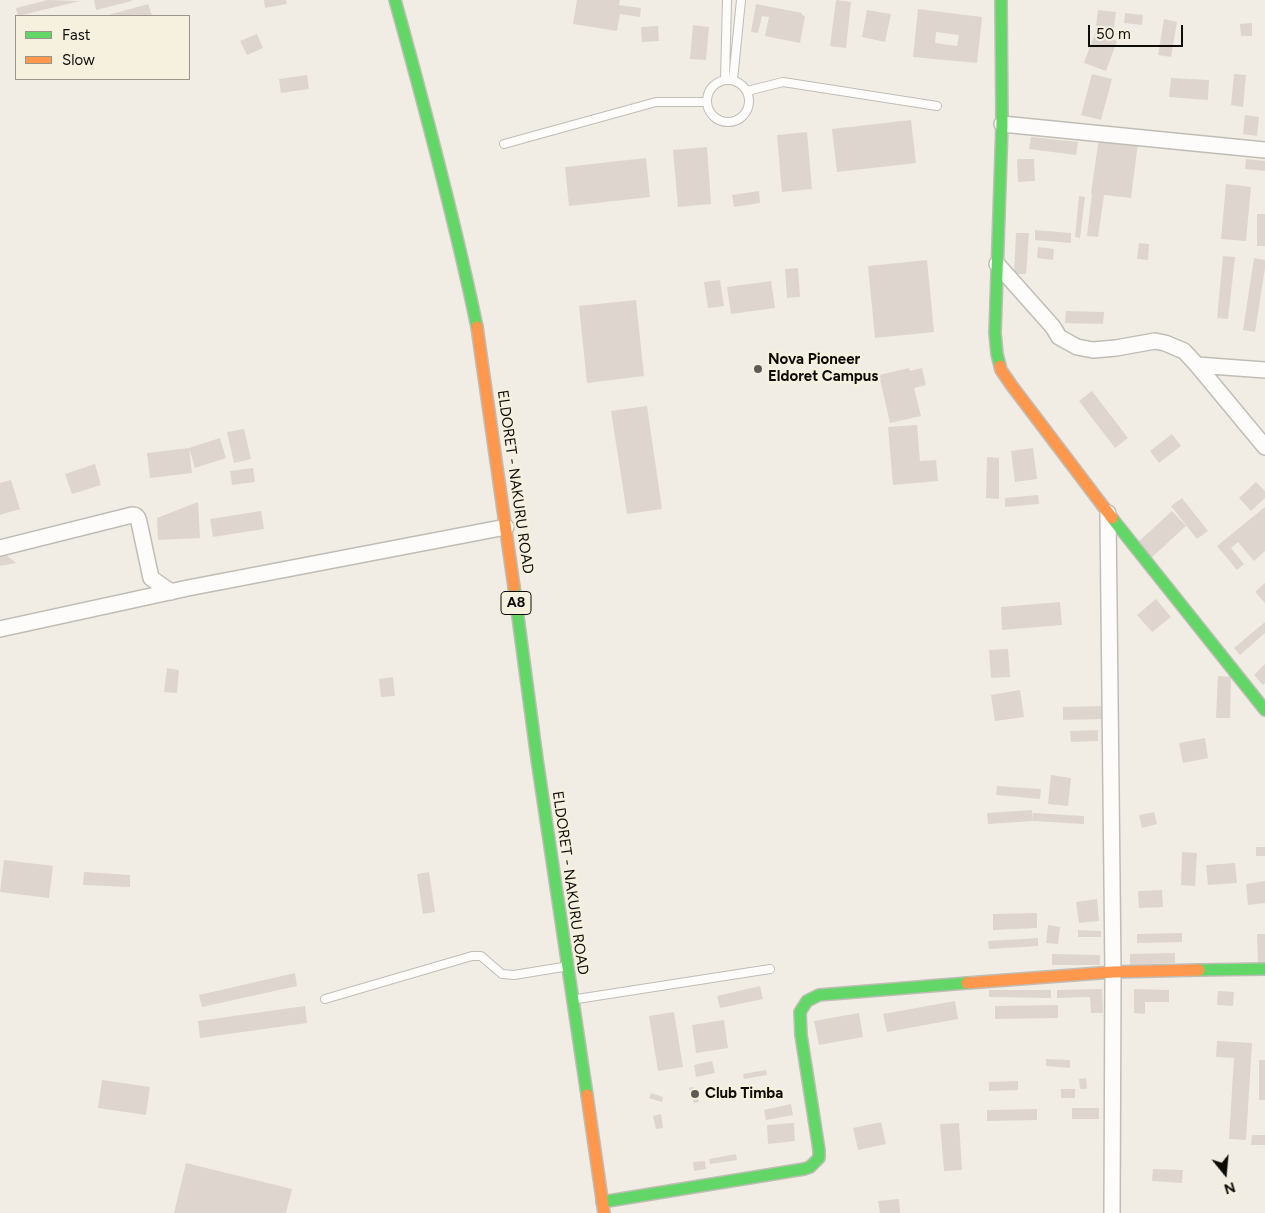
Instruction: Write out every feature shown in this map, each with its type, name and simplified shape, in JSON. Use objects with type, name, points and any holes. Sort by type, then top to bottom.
[{"type":"main road","name":"ELDORET - NAKURU ROAD","points":[[395,0],[421,92],[480,336],[536,759],[603,1208]]},
{"type":"main road","points":[[1001,0],[1002,124],[995,333],[1001,370],[1108,513],[1265,710]]},
{"type":"main road","points":[[603,1208],[804,1169],[814,1163],[819,1158],[819,1150],[801,1035],[800,1012],[806,1001],[819,994],[1113,972],[1265,969]]},
{"type":"street","points":[[1002,124],[1265,150]]},
{"type":"street","points":[[997,264],[1053,327],[1059,337],[1077,347],[1093,350],[1109,349],[1155,340],[1184,351],[1197,364],[1265,447]]},
{"type":"street","points":[[1197,364],[1265,370]]},
{"type":"street","points":[[1108,513],[1113,972],[1112,1213]]},
{"type":"street","points":[[0,548],[132,514],[137,516],[139,522],[151,578],[171,592]]},
{"type":"street","points":[[0,629],[171,592],[506,527]]},
{"type":"lane","points":[[727,0],[729,80]]},
{"type":"lane","points":[[729,80],[740,0]]},
{"type":"lane","points":[[729,80],[742,85],[747,91],[749,98],[748,109],[738,120],[723,122],[711,115],[706,102],[707,95],[716,83],[729,80]]},
{"type":"lane","points":[[747,91],[783,82],[937,106]]},
{"type":"lane","points":[[504,144],[656,102],[706,102]]},
{"type":"lane","points":[[325,998],[472,956],[481,956],[502,974],[514,975],[567,967]]},
{"type":"lane","points":[[572,1000],[770,968]]},
{"type":"building","points":[[48,0],[80,1],[22,15],[18,15],[16,8]]},
{"type":"building","points":[[94,0],[131,0],[132,1],[96,10]]},
{"type":"building","points":[[264,0],[286,0],[287,4],[265,8]]},
{"type":"building","points":[[577,0],[620,0],[619,5],[641,8],[640,17],[620,14],[617,31],[573,24]]},
{"type":"building","points":[[836,0],[851,2],[846,48],[830,46]]},
{"type":"building","points":[[148,4],[152,15],[109,15]]},
{"type":"building","points":[[756,4],[802,13],[805,16],[800,43],[765,36],[769,17],[762,16],[758,33],[751,32]]},
{"type":"building","points":[[918,9],[982,17],[977,63],[913,57]],"holes":[[[936,32],[959,35],[957,46],[935,43]]]},
{"type":"building","points":[[867,10],[891,14],[885,42],[862,37]]},
{"type":"building","points":[[1098,10],[1116,12],[1113,35],[1095,33]]},
{"type":"building","points":[[1125,13],[1143,15],[1142,25],[1124,23]]},
{"type":"building","points":[[1164,19],[1177,22],[1171,57],[1158,55]]},
{"type":"building","points":[[1252,23],[1252,36],[1241,36],[1240,24]]},
{"type":"building","points":[[693,25],[709,27],[706,60],[690,59]]},
{"type":"building","points":[[658,26],[659,41],[642,42],[641,27]]},
{"type":"building","points":[[1095,33],[1117,41],[1106,71],[1084,63]]},
{"type":"building","points":[[257,34],[263,48],[247,55],[240,41]]},
{"type":"building","points":[[1092,74],[1112,79],[1101,120],[1081,115]]},
{"type":"building","points":[[1234,74],[1246,75],[1243,107],[1231,105]]},
{"type":"building","points":[[307,75],[309,89],[281,93],[279,79]]},
{"type":"building","points":[[1171,78],[1209,80],[1208,100],[1169,97]]},
{"type":"building","points":[[1245,115],[1259,117],[1257,136],[1243,134]]},
{"type":"building","points":[[911,120],[916,163],[837,172],[832,129]]},
{"type":"building","points":[[807,132],[812,189],[782,192],[777,135]]},
{"type":"building","points":[[1031,137],[1078,142],[1076,155],[1029,149]]},
{"type":"building","points":[[1099,138],[1138,143],[1131,198],[1104,195],[1098,237],[1087,236]]},
{"type":"building","points":[[707,147],[711,204],[678,207],[673,150]]},
{"type":"building","points":[[646,158],[650,197],[569,206],[565,167]]},
{"type":"building","points":[[1017,159],[1034,159],[1035,181],[1018,182]]},
{"type":"building","points":[[1246,159],[1265,161],[1265,171],[1245,169]]},
{"type":"building","points":[[1226,184],[1251,187],[1246,241],[1221,239]]},
{"type":"building","points":[[759,191],[760,203],[734,207],[732,195]]},
{"type":"building","points":[[1079,196],[1085,197],[1080,238],[1075,237]]},
{"type":"building","points":[[1257,214],[1265,214],[1265,246],[1257,246]]},
{"type":"building","points":[[1035,230],[1071,233],[1071,243],[1035,240]]},
{"type":"building","points":[[1016,233],[1029,233],[1026,274],[1014,274]]},
{"type":"building","points":[[1139,243],[1149,244],[1148,260],[1137,259]]},
{"type":"building","points":[[1038,247],[1054,249],[1053,260],[1037,258]]},
{"type":"building","points":[[1223,256],[1235,257],[1228,319],[1217,318]]},
{"type":"building","points":[[1254,258],[1265,260],[1255,332],[1243,330]]},
{"type":"building","points":[[927,260],[934,332],[875,338],[868,266]]},
{"type":"building","points":[[798,268],[800,297],[787,298],[785,269]]},
{"type":"building","points":[[720,280],[724,306],[708,308],[704,282]]},
{"type":"building","points":[[771,281],[775,308],[731,314],[727,287]]},
{"type":"building","points":[[636,300],[644,376],[587,383],[579,306]]},
{"type":"building","points":[[1066,311],[1104,312],[1103,324],[1065,323]]},
{"type":"building","points":[[909,368],[910,371],[922,368],[926,385],[914,388],[921,416],[890,423],[879,375]]},
{"type":"building","points":[[1092,391],[1128,438],[1115,448],[1079,401]]},
{"type":"building","points":[[647,406],[662,509],[627,514],[611,411]]},
{"type":"building","points":[[917,425],[920,461],[936,460],[938,481],[893,485],[888,427]]},
{"type":"building","points":[[244,429],[251,459],[234,463],[227,432]]},
{"type":"building","points":[[1172,434],[1181,446],[1159,463],[1150,451]]},
{"type":"building","points":[[220,438],[226,458],[195,468],[189,448]]},
{"type":"building","points":[[189,448],[192,473],[150,478],[147,453]]},
{"type":"building","points":[[1033,448],[1037,479],[1015,482],[1011,451]]},
{"type":"building","points":[[987,457],[999,458],[999,499],[986,498]]},
{"type":"building","points":[[95,464],[101,485],[72,494],[65,474]]},
{"type":"building","points":[[253,468],[255,482],[232,485],[230,471]]},
{"type":"building","points":[[11,480],[20,509],[0,515],[0,483]]},
{"type":"building","points":[[1256,482],[1265,491],[1265,498],[1251,511],[1239,498]]},
{"type":"building","points":[[1038,495],[1039,504],[1005,507],[1005,498]]},
{"type":"building","points":[[1182,498],[1208,531],[1197,539],[1171,506]]},
{"type":"building","points":[[198,502],[200,538],[158,540],[157,518]]},
{"type":"building","points":[[1265,507],[1265,551],[1254,561],[1238,542],[1231,548],[1244,564],[1237,570],[1217,546]]},
{"type":"building","points":[[261,511],[264,529],[213,537],[210,519]]},
{"type":"building","points":[[1172,511],[1186,526],[1150,559],[1136,544]]},
{"type":"building","points":[[5,554],[16,563],[0,566],[0,555]]},
{"type":"building","points":[[1265,583],[1265,603],[1255,592]]},
{"type":"building","points":[[1156,599],[1171,617],[1152,632],[1137,615]]},
{"type":"building","points":[[1060,602],[1062,625],[1002,630],[1001,607]]},
{"type":"building","points":[[1265,622],[1265,633],[1240,655],[1234,648]]},
{"type":"building","points":[[1008,649],[1010,677],[991,678],[989,650]]},
{"type":"building","points":[[1265,664],[1265,683],[1263,685],[1254,675]]},
{"type":"building","points":[[167,668],[179,670],[177,693],[164,692]]},
{"type":"building","points":[[1218,676],[1231,677],[1230,718],[1216,718]]},
{"type":"building","points":[[393,677],[395,696],[381,697],[379,679]]},
{"type":"building","points":[[1020,690],[1024,717],[995,721],[991,695]]},
{"type":"building","points":[[1104,706],[1104,719],[1063,720],[1063,707]]},
{"type":"building","points":[[1098,730],[1098,741],[1071,742],[1070,731]]},
{"type":"building","points":[[1205,738],[1208,758],[1183,763],[1179,743]]},
{"type":"building","points":[[1051,775],[1071,778],[1068,806],[1048,804]]},
{"type":"building","points":[[997,786],[1041,789],[1040,799],[996,795]]},
{"type":"building","points":[[1032,810],[1033,821],[988,824],[987,813]]},
{"type":"building","points":[[1154,812],[1157,824],[1142,828],[1139,815]]},
{"type":"building","points":[[1033,813],[1084,816],[1084,824],[1033,821]]},
{"type":"building","points":[[1256,847],[1265,847],[1265,856],[1256,856]]},
{"type":"building","points":[[1182,852],[1197,853],[1195,886],[1181,885]]},
{"type":"building","points":[[4,860],[53,866],[49,898],[0,892]]},
{"type":"building","points":[[1235,863],[1237,883],[1208,885],[1206,865]]},
{"type":"building","points":[[84,872],[130,875],[130,887],[83,885]]},
{"type":"building","points":[[429,872],[435,912],[423,914],[417,874]]},
{"type":"building","points":[[1265,881],[1265,903],[1248,905],[1246,884]]},
{"type":"building","points":[[1162,890],[1163,907],[1139,908],[1138,891]]},
{"type":"building","points":[[1097,899],[1099,921],[1079,923],[1076,902]]},
{"type":"building","points":[[1037,913],[1037,928],[993,930],[993,914]]},
{"type":"building","points":[[1048,925],[1060,927],[1058,944],[1046,943]]},
{"type":"building","points":[[1078,930],[1101,931],[1101,937],[1078,937]]},
{"type":"building","points":[[1182,933],[1182,942],[1137,943],[1137,934]]},
{"type":"building","points":[[1257,934],[1265,934],[1265,963],[1258,963]]},
{"type":"building","points":[[1038,938],[1038,946],[989,949],[988,941]]},
{"type":"building","points":[[1175,953],[1175,963],[1130,965],[1130,954]]},
{"type":"building","points":[[1052,954],[1100,955],[1100,965],[1052,965]]},
{"type":"building","points":[[295,973],[297,986],[202,1007],[199,995]]},
{"type":"building","points":[[760,986],[763,999],[720,1008],[717,996]]},
{"type":"building","points":[[1102,989],[1103,1013],[1091,1013],[1090,997],[1057,998],[1057,990]]},
{"type":"building","points":[[1134,989],[1169,990],[1169,1002],[1145,1002],[1145,1014],[1134,1013]]},
{"type":"building","points":[[989,990],[1051,990],[1051,998],[989,997]]},
{"type":"building","points":[[1218,991],[1234,992],[1233,1006],[1217,1005]]},
{"type":"building","points":[[955,1001],[958,1019],[887,1032],[883,1014]]},
{"type":"building","points":[[1058,1005],[1058,1018],[995,1019],[995,1006]]},
{"type":"building","points":[[305,1006],[307,1023],[200,1038],[198,1021]]},
{"type":"building","points":[[674,1012],[683,1067],[658,1071],[649,1016]]},
{"type":"building","points":[[859,1013],[863,1037],[819,1045],[814,1021]]},
{"type":"building","points":[[724,1020],[728,1048],[696,1053],[692,1025]]},
{"type":"building","points":[[1217,1041],[1252,1043],[1246,1140],[1229,1139],[1234,1058],[1216,1057]]},
{"type":"building","points":[[1046,1059],[1070,1060],[1070,1068],[1046,1066]]},
{"type":"building","points":[[1259,1060],[1265,1060],[1265,1100],[1259,1100]]},
{"type":"building","points":[[712,1061],[715,1073],[696,1077],[694,1065]]},
{"type":"building","points":[[766,1070],[767,1075],[744,1079],[743,1074]]},
{"type":"building","points":[[1086,1078],[1087,1089],[1080,1089],[1079,1079]]},
{"type":"building","points":[[102,1080],[150,1087],[146,1115],[98,1108]]},
{"type":"building","points":[[1018,1081],[1018,1090],[989,1091],[989,1082]]},
{"type":"building","points":[[694,1087],[699,1102],[694,1103],[689,1088]]},
{"type":"building","points":[[1061,1089],[1075,1089],[1075,1098],[1061,1098]]},
{"type":"building","points":[[770,1090],[771,1095],[757,1097],[756,1093]]},
{"type":"building","points":[[651,1093],[663,1097],[662,1102],[649,1098]]},
{"type":"building","points":[[791,1104],[793,1115],[766,1120],[764,1110]]},
{"type":"building","points":[[1072,1108],[1099,1108],[1099,1119],[1072,1119]]},
{"type":"building","points":[[1037,1109],[1037,1120],[987,1121],[987,1110]]},
{"type":"building","points":[[661,1114],[663,1128],[656,1129],[653,1116]]},
{"type":"building","points":[[881,1122],[886,1144],[858,1150],[853,1128]]},
{"type":"building","points":[[794,1123],[795,1141],[768,1144],[767,1125]]},
{"type":"building","points":[[959,1123],[962,1170],[944,1171],[940,1124]]},
{"type":"building","points":[[1252,1135],[1265,1135],[1265,1145],[1251,1145]]},
{"type":"building","points":[[736,1154],[737,1160],[710,1164],[709,1159]]},
{"type":"building","points":[[705,1161],[706,1169],[694,1171],[693,1162]]},
{"type":"building","points":[[186,1163],[292,1189],[286,1213],[174,1213]]},
{"type":"building","points":[[1153,1169],[1183,1170],[1182,1183],[1152,1181]]},
{"type":"building","points":[[899,1199],[900,1213],[880,1213],[878,1201]]},
{"type":"traffic: fast","points":[[395,0],[439,163],[477,327]]},
{"type":"traffic: fast","points":[[1000,366],[995,333],[1002,124],[1001,0]]},
{"type":"traffic: fast","points":[[1112,518],[1265,710]]},
{"type":"traffic: fast","points":[[514,587],[537,759],[587,1095]]},
{"type":"traffic: fast","points":[[1199,970],[1265,969]]},
{"type":"traffic: fast","points":[[602,1202],[810,1167],[819,1158],[819,1150],[801,1035],[800,1012],[807,1001],[819,995],[967,983]]},
{"type":"traffic: slow","points":[[477,327],[514,587]]},
{"type":"traffic: slow","points":[[1000,366],[1012,386],[1112,518]]},
{"type":"traffic: slow","points":[[967,983],[1113,972],[1199,970]]},
{"type":"traffic: slow","points":[[587,1095],[604,1213]]},
{"type":"place","name":"Nova Pioneer Eldoret Campus","points":[[758,369]]},
{"type":"place","name":"Club Timba","points":[[695,1094]]}]
